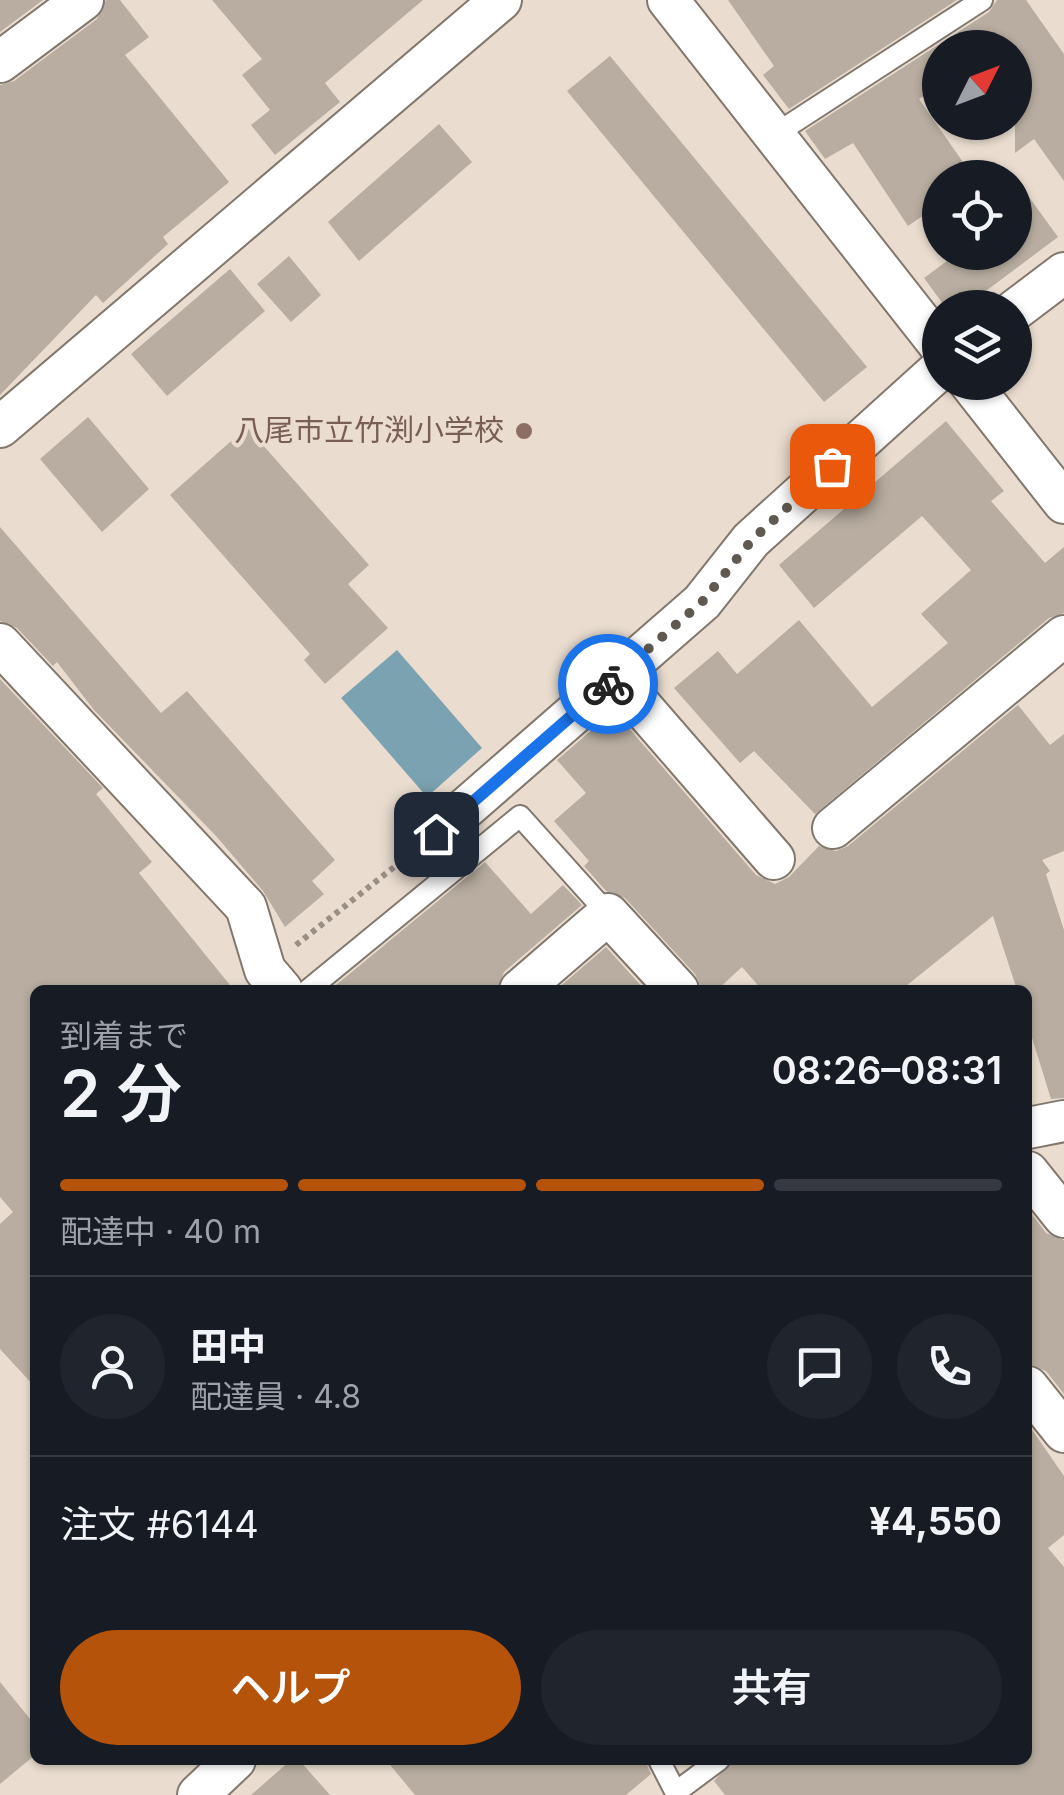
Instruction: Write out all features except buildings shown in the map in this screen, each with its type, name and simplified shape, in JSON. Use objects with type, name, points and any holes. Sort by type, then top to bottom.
[{"type":"street","points":[[0,62],[83,0]]},
{"type":"street","points":[[0,427],[502,0]]},
{"type":"street","points":[[668,0],[922,323]]},
{"type":"street","points":[[1032,297],[1064,273]]},
{"type":"street","points":[[436,834],[702,602],[752,540],[922,384]]},
{"type":"street","points":[[983,400],[1064,503]]},
{"type":"street","points":[[833,828],[1064,636]]},
{"type":"street","points":[[0,644],[246,906],[274,980]]},
{"type":"street","points":[[616,677],[774,859]]},
{"type":"street","points":[[526,985],[608,914],[673,985]]},
{"type":"street","points":[[1032,1127],[1064,1121]]},
{"type":"street","points":[[1032,1177],[1064,1218]]},
{"type":"street","points":[[1032,1392],[1064,1432]]},
{"type":"street","points":[[198,1795],[230,1765]]},
{"type":"lane","points":[[774,135],[982,0]]},
{"type":"lane","points":[[314,985],[520,816],[608,914]]},
{"type":"lane","points":[[662,1765],[677,1793],[713,1765]]},
{"type":"path","points":[[274,980],[436,834]]},
{"type":"water","points":[[397,650],[482,748],[427,797],[341,698]]},
{"type":"way so far","points":[[608,684],[702,602],[752,540],[832,466]]},
{"type":"place","name":"八尾市立竹渕小学校","points":[[524,431]]},
{"type":"route","points":[[436,834],[608,684]]}]
